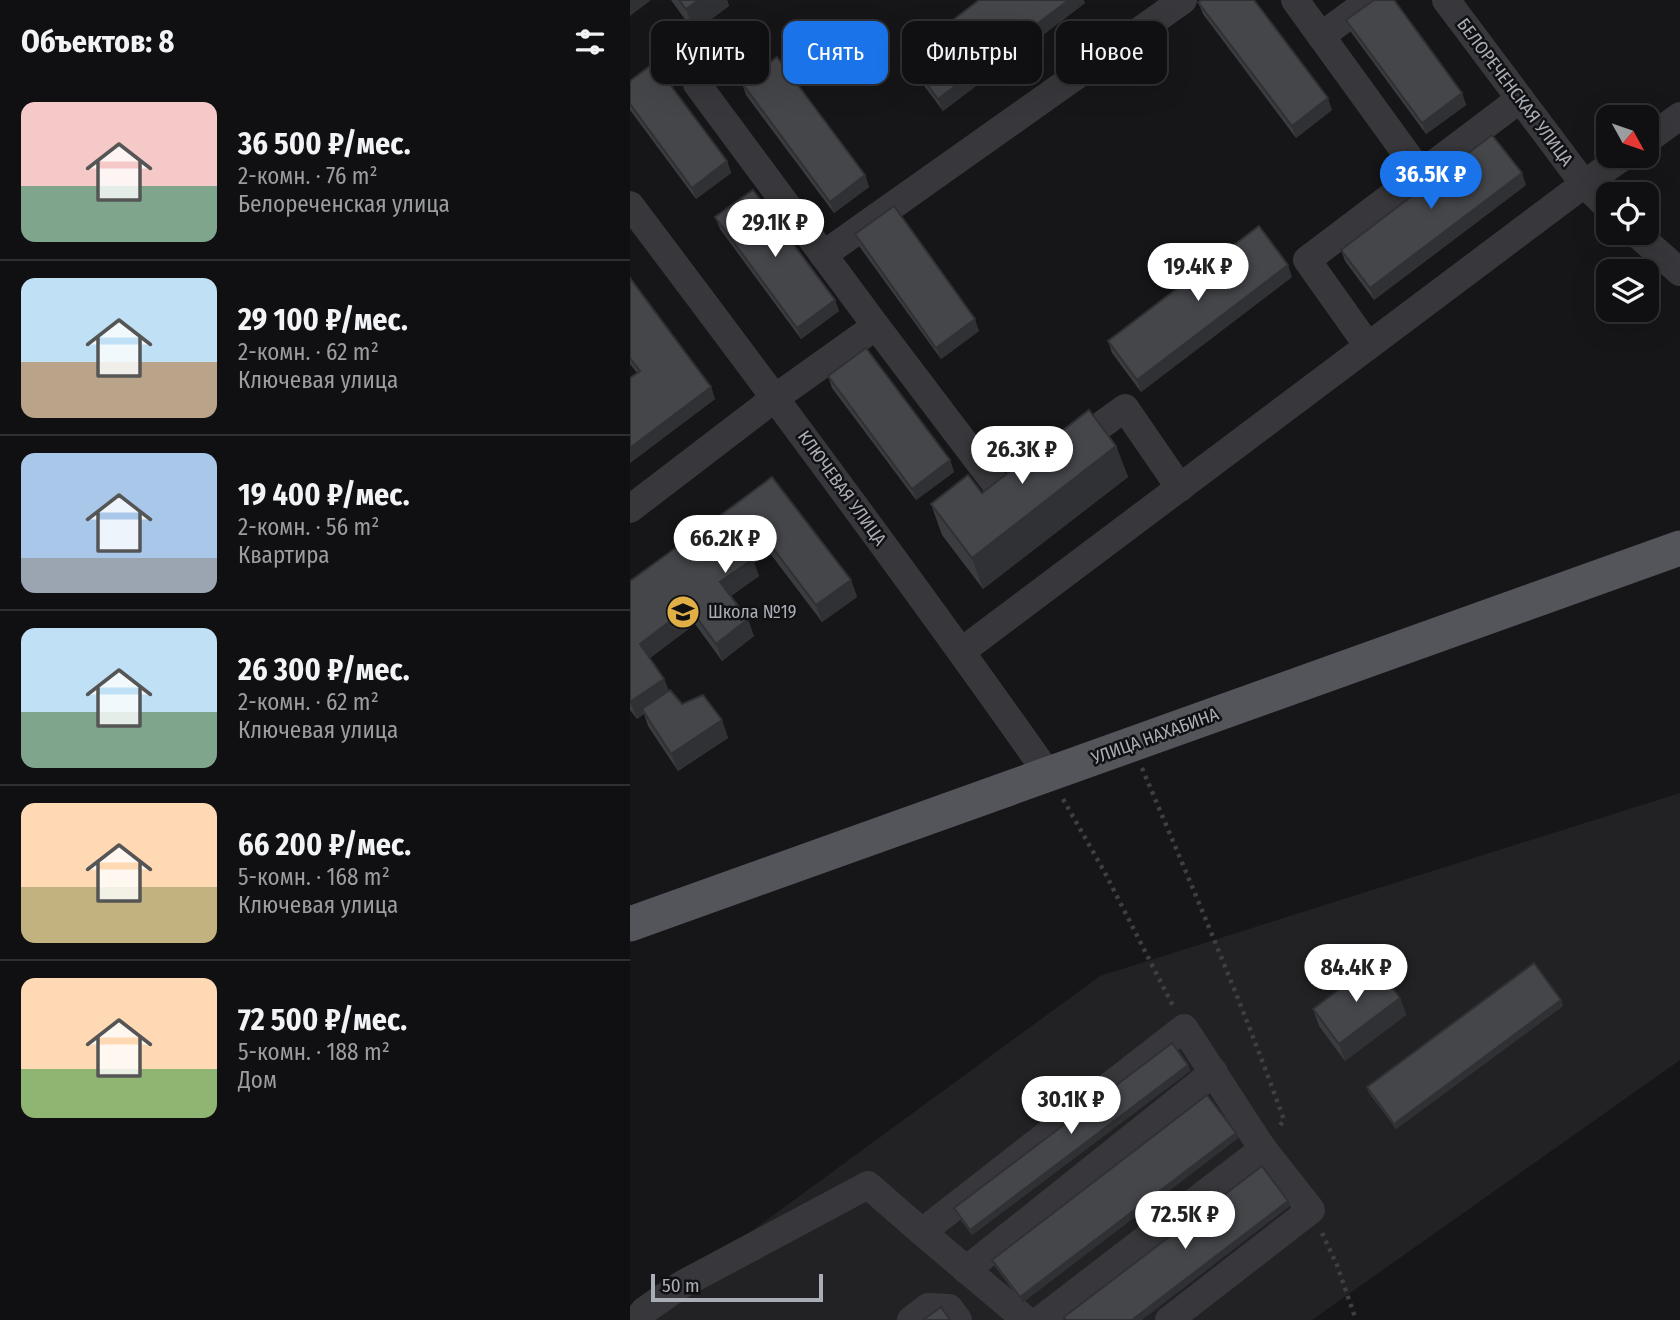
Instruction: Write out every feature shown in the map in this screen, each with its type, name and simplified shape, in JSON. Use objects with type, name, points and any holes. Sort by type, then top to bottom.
[{"type":"main road","name":"УЛИЦА НАХАБИНА","points":[[630,924],[1680,548]]},
{"type":"street","points":[[823,255],[1183,0]]},
{"type":"street","points":[[1295,0],[1421,174]]},
{"type":"street","points":[[1321,36],[1370,0]]},
{"type":"street","name":"БЕЛОРЕЧЕНСКАЯ УЛИЦА","points":[[1446,0],[1584,184],[1596,196]]},
{"type":"street","points":[[697,84],[1004,495],[1125,408],[1180,488]]},
{"type":"street","points":[[1368,346],[1307,260],[1520,99]]},
{"type":"street","points":[[1659,131],[1680,116]]},
{"type":"street","points":[[962,652],[1607,168]]},
{"type":"street","name":"КЛЮЧЕВАЯ УЛИЦА","points":[[630,205],[962,652],[1048,774]]},
{"type":"street","points":[[1650,245],[1680,272]]},
{"type":"street","points":[[630,509],[775,398],[876,326]]},
{"type":"street","points":[[922,1232],[1184,1028],[1263,1149],[1311,1210],[1169,1320]]},
{"type":"street","points":[[967,1269],[1214,1072]]},
{"type":"street","points":[[1040,1320],[1263,1149]]},
{"type":"street","points":[[637,1320],[644,1311],[681,1285],[868,1185],[1026,1320]]},
{"type":"street","points":[[911,1320],[928,1307],[950,1308],[958,1320]]},
{"type":"path","points":[[1133,744],[1233,986],[1284,1119],[1263,1149]]},
{"type":"path","points":[[1048,774],[1104,871],[1184,1028]]},
{"type":"path","points":[[1311,1210],[1337,1265],[1356,1320]]},
{"type":"shaded area","points":[[1680,793],[1680,1060],[1312,1320],[630,1320],[1100,976]]},
{"type":"building","points":[[679,0],[699,0],[686,9]]},
{"type":"building","points":[[979,0],[1069,0],[1041,21],[952,21]]},
{"type":"building","points":[[1254,0],[1328,98],[1292,126],[1198,2]]},
{"type":"building","points":[[1374,0],[1394,0],[1462,93],[1422,123],[1346,20]]},
{"type":"building","points":[[777,57],[783,65],[783,84],[797,84],[865,175],[830,202],[743,84],[769,84],[769,63]]},
{"type":"building","points":[[651,65],[651,84],[670,84],[727,161],[692,188],[630,104],[630,81]]},
{"type":"building","points":[[927,84],[958,84],[938,99]]},
{"type":"building","points":[[1492,135],[1522,173],[1370,288],[1341,250]]},
{"type":"building","points":[[753,190],[835,300],[797,328],[715,217]]},
{"type":"building","points":[[894,206],[975,319],[936,348],[855,234]]},
{"type":"building","points":[[1259,226],[1288,265],[1137,380],[1108,341]]},
{"type":"building","points":[[630,278],[711,387],[630,448],[630,378],[640,371],[630,358]]},
{"type":"building","points":[[866,348],[950,460],[912,489],[828,376]]},
{"type":"building","points":[[1089,410],[1116,446],[972,558],[931,504],[968,475],[982,493]]},
{"type":"building","name":"Школа №19","points":[[772,477],[851,580],[816,605],[763,535],[745,548],[753,559],[720,582],[748,619],[716,644],[689,607],[640,644],[664,679],[630,702],[630,581],[685,541],[698,557],[725,537],[713,521]]},
{"type":"building","points":[[670,690],[682,704],[703,695],[722,720],[671,754],[642,709]]},
{"type":"building","points":[[1374,963],[1400,998],[1339,1044],[1313,1009]]},
{"type":"building","points":[[1534,963],[1561,1000],[1394,1124],[1367,1087]]},
{"type":"building","points":[[1172,1043],[1188,1065],[970,1230],[954,1208]]},
{"type":"building","points":[[1207,1095],[1236,1133],[1020,1297],[992,1260]]},
{"type":"building","points":[[1262,1166],[1288,1201],[1132,1320],[1066,1320],[1064,1317]]},
{"type":"building","points":[[941,1307],[950,1320],[923,1320]]},
{"type":"place","name":"Школа №19","points":[[683,612]]}]
